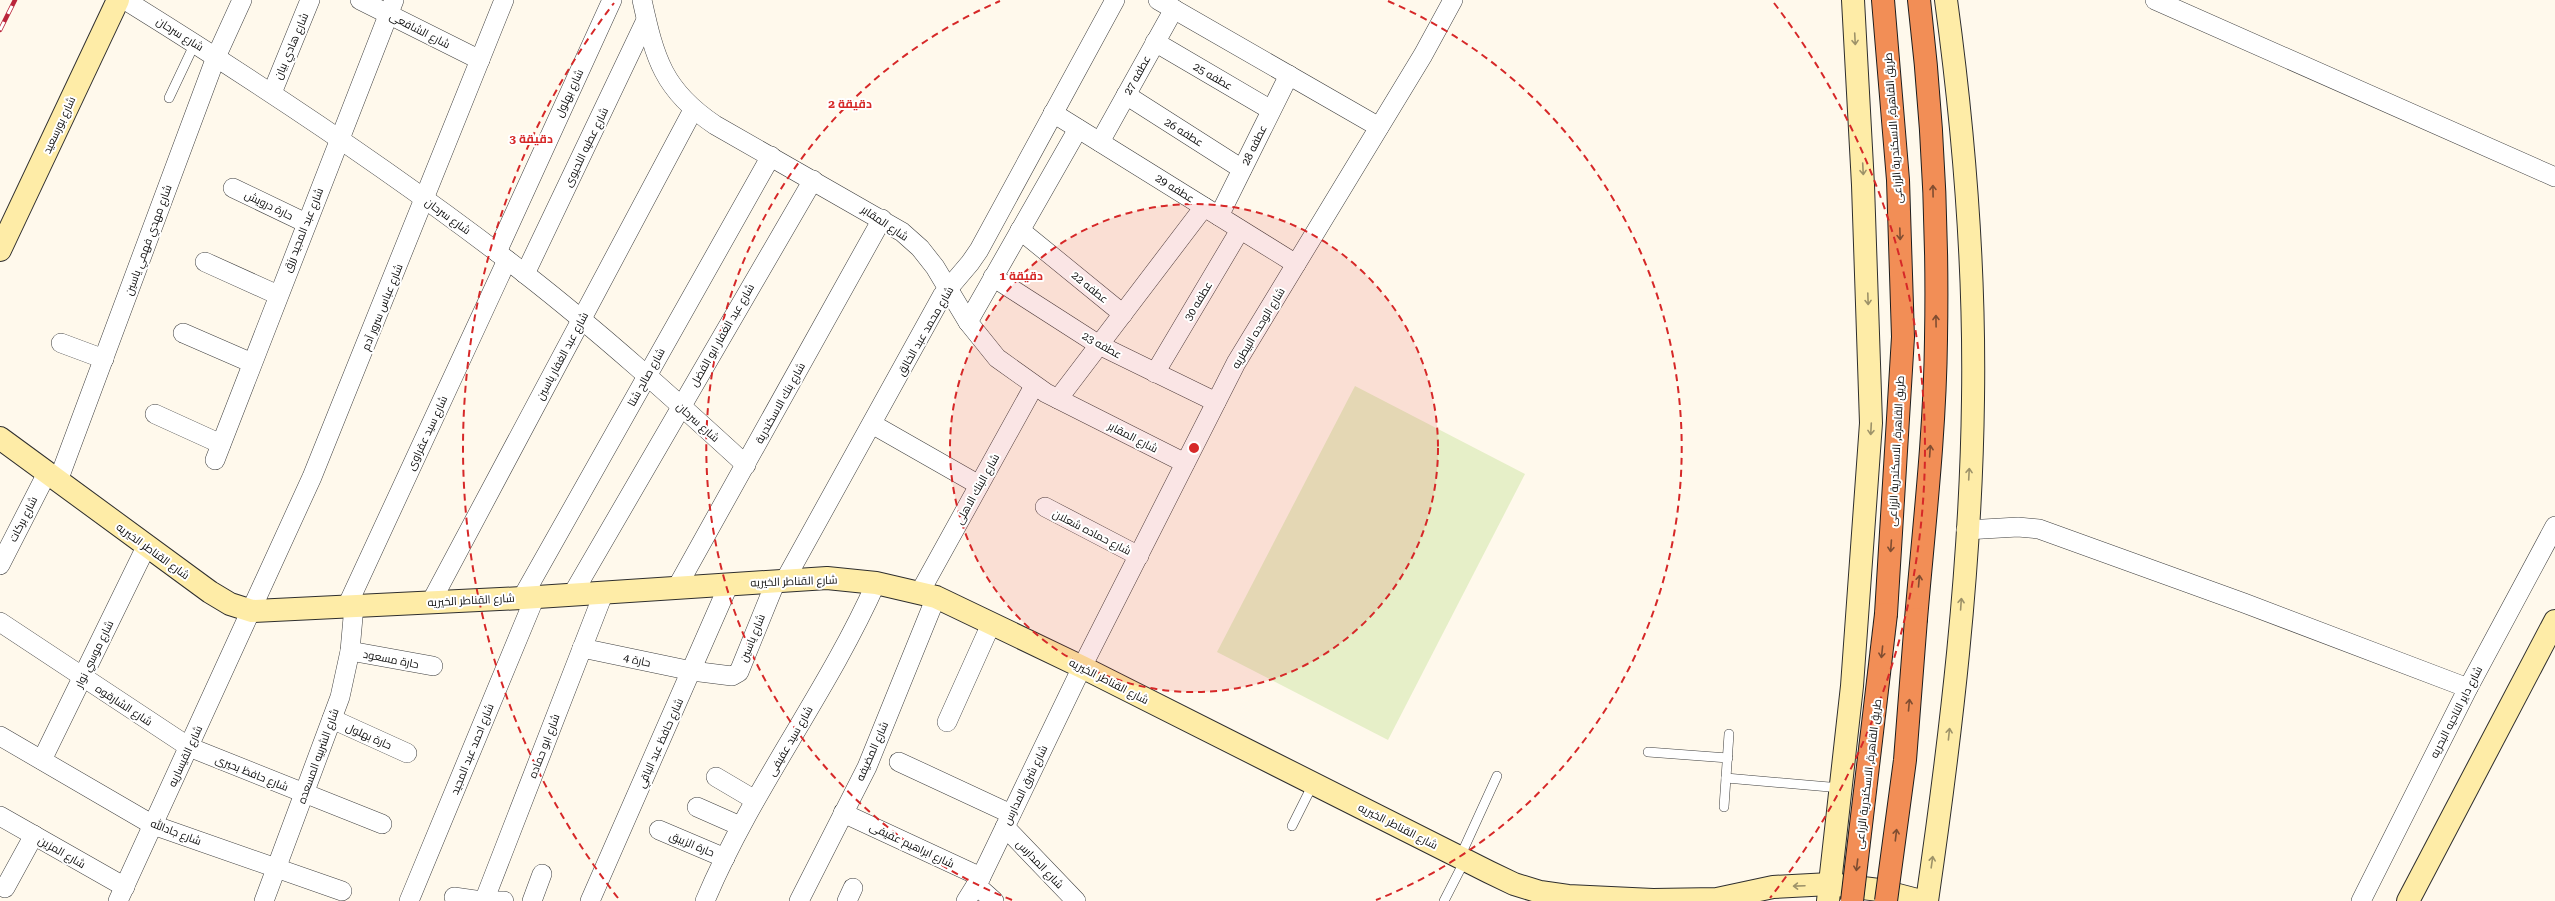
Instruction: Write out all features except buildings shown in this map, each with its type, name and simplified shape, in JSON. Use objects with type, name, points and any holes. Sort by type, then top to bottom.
[{"type":"highway","name":"طريق القاهرة, الاسكندرية الزراعى","points":[[1852,901],[1886,614],[1903,337],[1898,180],[1884,0]]},
{"type":"highway","points":[[1886,901],[1904,760],[1930,452],[1936,340],[1933,181],[1919,0]]},
{"type":"main road","name":"شارع بورسعيد","points":[[0,250],[118,0]]},
{"type":"main road","points":[[1829,893],[1852,686],[1871,422],[1864,192],[1853,0]]},
{"type":"main road","points":[[1927,901],[1946,768],[1958,652],[1973,400],[1971,269],[1955,64],[1946,0]]},
{"type":"main road","name":"شارع القناطر الخيريه","points":[[0,438],[146,547],[230,604],[252,611],[529,598],[780,580],[827,578],[876,582],[928,594],[1082,668],[1538,896],[1719,900],[1773,886],[1829,893],[1879,890],[1921,901]]},
{"type":"main road","points":[[2408,901],[2555,621]]},
{"type":"street","name":"شارع سرحان","points":[[126,0],[216,56],[340,139],[502,256],[647,376],[746,465]]},
{"type":"street","name":"شارع مهدي فهمي ياسين","points":[[52,477],[104,359],[216,56],[242,0]]},
{"type":"street","name":"شارع هادي بيان","points":[[272,93],[310,0]]},
{"type":"street","name":"شارع الشافعى","points":[[360,0],[391,7],[480,60]]},
{"type":"street","name":"شارع عباس سرور آدم","points":[[252,611],[312,477],[425,200],[504,0]]},
{"type":"street","name":"شارع بهلول","points":[[502,256],[612,0]]},
{"type":"street","name":"شارع المقابر","points":[[642,0],[652,46],[662,70],[676,91],[693,110],[715,126],[882,219],[920,248],[949,286],[968,322],[997,358],[1034,386],[1186,463]]},
{"type":"street","name":"شارع محمد عبد الخالق","points":[[780,580],[872,424],[949,286],[970,264],[979,250],[1115,0]]},
{"type":"street","name":"شارع الوحده البيطريه","points":[[1082,668],[1236,363],[1423,55],[1453,0]]},
{"type":"street","points":[[2155,0],[2555,177]]},
{"type":"street","points":[[1166,4],[1379,127]]},
{"type":"street","name":"عطفه 27","points":[[1100,142],[1155,42],[1166,4]]},
{"type":"street","name":"شارع عبد المجيد رزق","points":[[155,414],[218,452],[391,7]]},
{"type":"street","name":"شارع عطيه اللحيوى","points":[[525,274],[646,20]]},
{"type":"street","name":"عطفه 25","points":[[1155,42],[1271,110]]},
{"type":"street","name":"عطفه 28","points":[[1058,399],[1123,314],[1212,211],[1242,169],[1289,75]]},
{"type":"street","name":"عطفه 26","points":[[1126,95],[1242,169]]},
{"type":"street","name":"شارع عبد الغفار ياسين","points":[[431,602],[693,110]]},
{"type":"street","name":"عطفه 29","points":[[1053,113],[1296,264]]},
{"type":"street","points":[[968,322],[1078,129]]},
{"type":"street","name":"شارع صالح شتا","points":[[529,598],[647,376],[771,156]]},
{"type":"street","name":"شارع عبد الغفار ابو الفضل","points":[[572,594],[813,180]]},
{"type":"street","name":"حارة درويش","points":[[233,188],[306,223]]},
{"type":"street","name":"شارع بنك الاسكندرية","points":[[677,587],[882,219]]},
{"type":"street","name":"عطفه 22","points":[[1020,230],[1123,314]]},
{"type":"street","name":"عطفه 30","points":[[1155,373],[1240,230]]},
{"type":"street","name":"شارع سيد عقراوى","points":[[350,606],[502,256]]},
{"type":"street","points":[[205,262],[278,295]]},
{"type":"street","name":"عطفه 23","points":[[993,277],[1099,346],[1216,402]]},
{"type":"street","points":[[183,333],[252,363]]},
{"type":"street","points":[[61,343],[104,359]]},
{"type":"street","name":"شارع البنك الاهلى","points":[[928,594],[979,485],[1034,386]]},
{"type":"street","points":[[872,424],[979,485]]},
{"type":"street","name":"شارع بركات","points":[[0,565],[52,477]]},
{"type":"street","name":"شارع حماده شعلان","points":[[1045,507],[1139,556]]},
{"type":"street","name":"شارع داير الناحيه البحريه","points":[[2361,901],[2468,688],[2555,526]]},
{"type":"street","points":[[1966,530],[2018,527],[2039,530],[2244,603],[2468,688]]},
{"type":"street","name":"شارع موسي نوار","points":[[42,760],[146,547]]},
{"type":"street","name":"شارع ياسين","points":[[692,671],[728,677],[738,672],[780,580]]},
{"type":"street","name":"شارع سيد عفيفى","points":[[706,901],[740,826],[842,654],[876,582]]},
{"type":"street","name":"شارع حافظ عبد الباقي","points":[[590,901],[729,584]]},
{"type":"street","name":"شارع ابو حماده","points":[[483,901],[604,592]]},
{"type":"street","name":"شارع المضيفه","points":[[799,901],[867,767],[928,594]]},
{"type":"street","name":"شارع احمد عبد المجيد","points":[[409,901],[529,598]]},
{"type":"street","name":"شارع الشربيه المسعده","points":[[264,901],[340,697],[350,651],[350,606]]},
{"type":"street","name":"شارع القيساريه","points":[[121,894],[252,611]]},
{"type":"street","name":"شارع الشارقوه","points":[[0,622],[82,678],[189,747]]},
{"type":"street","points":[[947,722],[991,624]]},
{"type":"street","name":"حارة 4","points":[[582,648],[692,671]]},
{"type":"street","name":"حارة مسعود","points":[[350,651],[433,666]]},
{"type":"street","name":"شارع شرق المدارس","points":[[966,901],[978,881],[1082,668]]},
{"type":"street","name":"حارة بهلول","points":[[332,719],[406,753]]},
{"type":"street","name":"شارع جادالله","points":[[0,736],[153,825],[342,891]]},
{"type":"street","name":"شارع حافظ بحيرى","points":[[189,747],[382,824]]},
{"type":"street","points":[[899,762],[1008,820]]},
{"type":"street","points":[[716,777],[755,800]]},
{"type":"street","points":[[697,807],[740,826]]},
{"type":"street","name":"شارع ابراهيم عفيفى","points":[[843,813],[978,881],[994,901]]},
{"type":"street","name":"شارع المزين","points":[[0,816],[34,836],[121,894]]},
{"type":"street","name":"شارع المدارس","points":[[1008,820],[1070,899]]},
{"type":"street","name":"حارة الزيبق","points":[[659,830],[725,858]]},
{"type":"street","points":[[5,888],[34,836]]},
{"type":"street","points":[[532,901],[542,874]]},
{"type":"street","points":[[454,896],[483,901]]},
{"type":"street","points":[[490,901],[504,901]]},
{"type":"lane","points":[[169,98],[195,43]]},
{"type":"lane","points":[[1724,807],[1729,734]]},
{"type":"lane","points":[[1648,752],[1728,758]]},
{"type":"lane","points":[[1444,901],[1497,776]]},
{"type":"lane","points":[[1726,778],[1841,788]]},
{"type":"lane","points":[[1292,826],[1313,784]]},
{"type":"green space","points":[[1355,386],[1525,474],[1388,740],[1217,652]]},
{"type":"railway","points":[[0,30],[15,0]]}]
